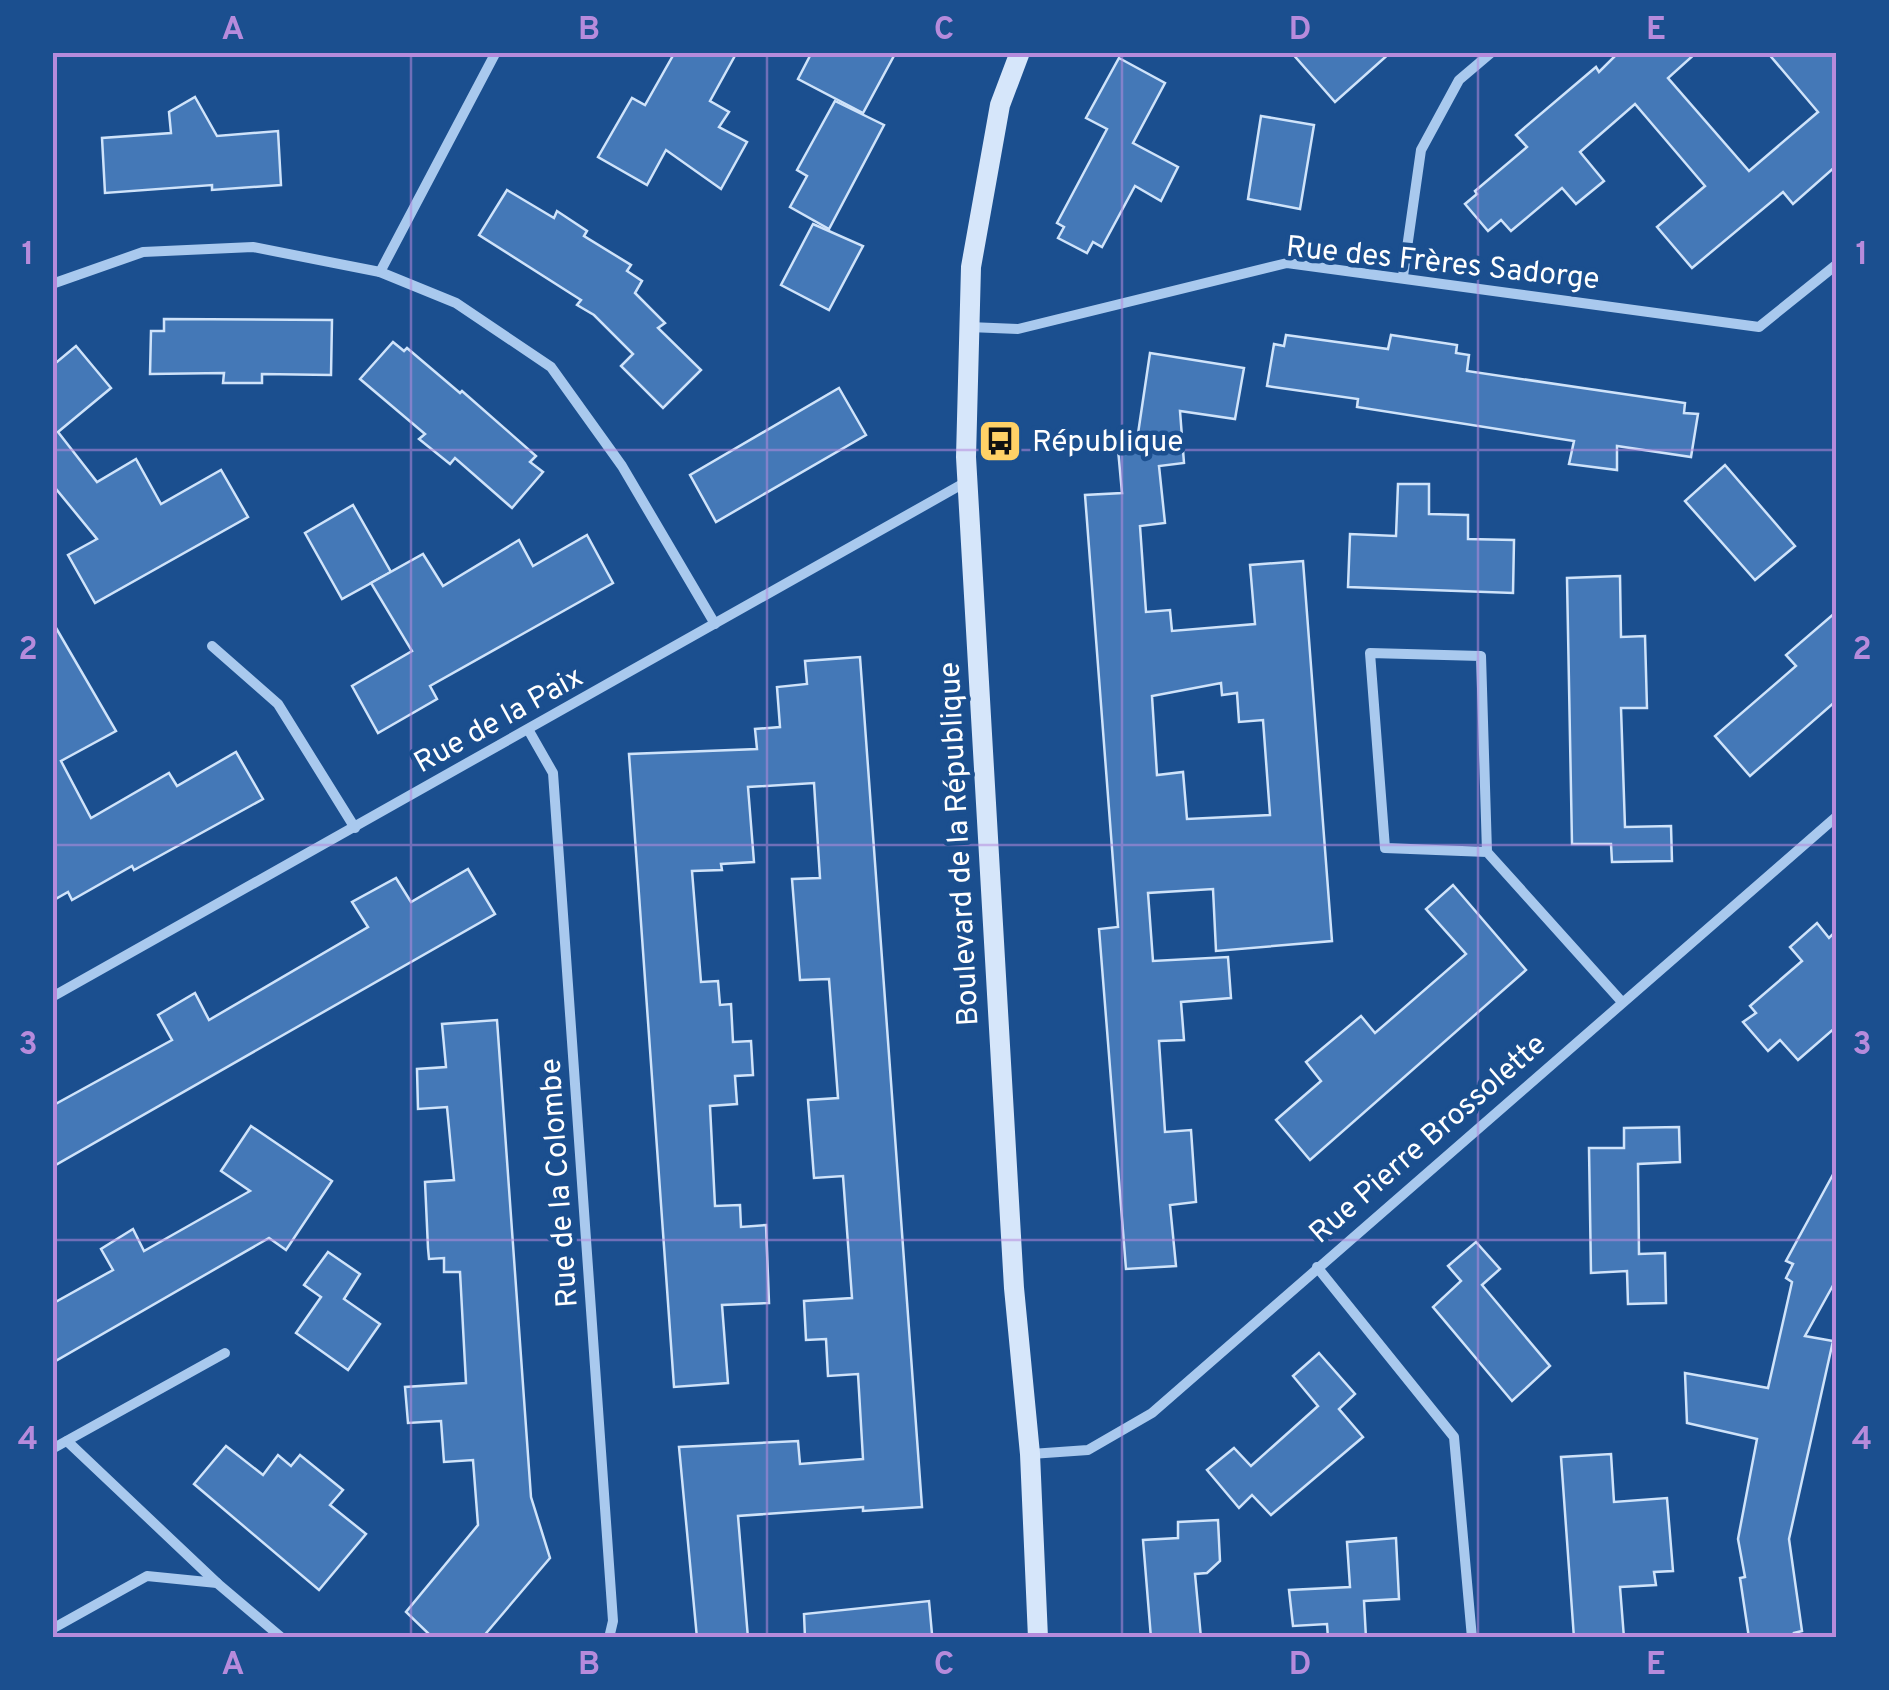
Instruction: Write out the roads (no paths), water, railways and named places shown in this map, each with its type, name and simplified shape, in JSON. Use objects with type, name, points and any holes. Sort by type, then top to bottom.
[{"type":"street","points":[[380,272],[496,52]]},
{"type":"street","name":"Boulevard de la République","points":[[1020,52],[1000,106],[971,268],[967,482],[1014,1288],[1030,1454],[1038,1638]]},
{"type":"street","points":[[1403,276],[1421,150],[1459,80],[1492,52]]},
{"type":"street","points":[[54,280],[142,252],[252,247],[380,272],[456,304],[551,367],[622,466],[715,624]]},
{"type":"street","name":"Rue des Frères Sadorge","points":[[968,327],[1018,329],[1287,263],[1760,327],[1836,265]]},
{"type":"street","name":"Rue de la Paix","points":[[52,997],[967,482]]},
{"type":"street","points":[[212,646],[278,704],[355,828]]},
{"type":"street","points":[[1487,852],[1385,848],[1370,653],[1481,656],[1487,852],[1622,1002]]},
{"type":"street","name":"Rue de la Colombe","points":[[529,731],[553,773],[596,1356],[613,1622],[610,1638]]},
{"type":"street","name":"Rue Pierre Brossolette","points":[[1030,1454],[1088,1450],[1152,1413],[1836,817]]},
{"type":"street","points":[[1317,1267],[1454,1437],[1472,1638]]},
{"type":"street","points":[[52,1448],[225,1354]]},
{"type":"street","points":[[66,1441],[217,1583],[282,1638]]},
{"type":"street","points":[[52,1629],[147,1576],[217,1583]]},
{"type":"place","name":"République","points":[[1000,441]]}]
